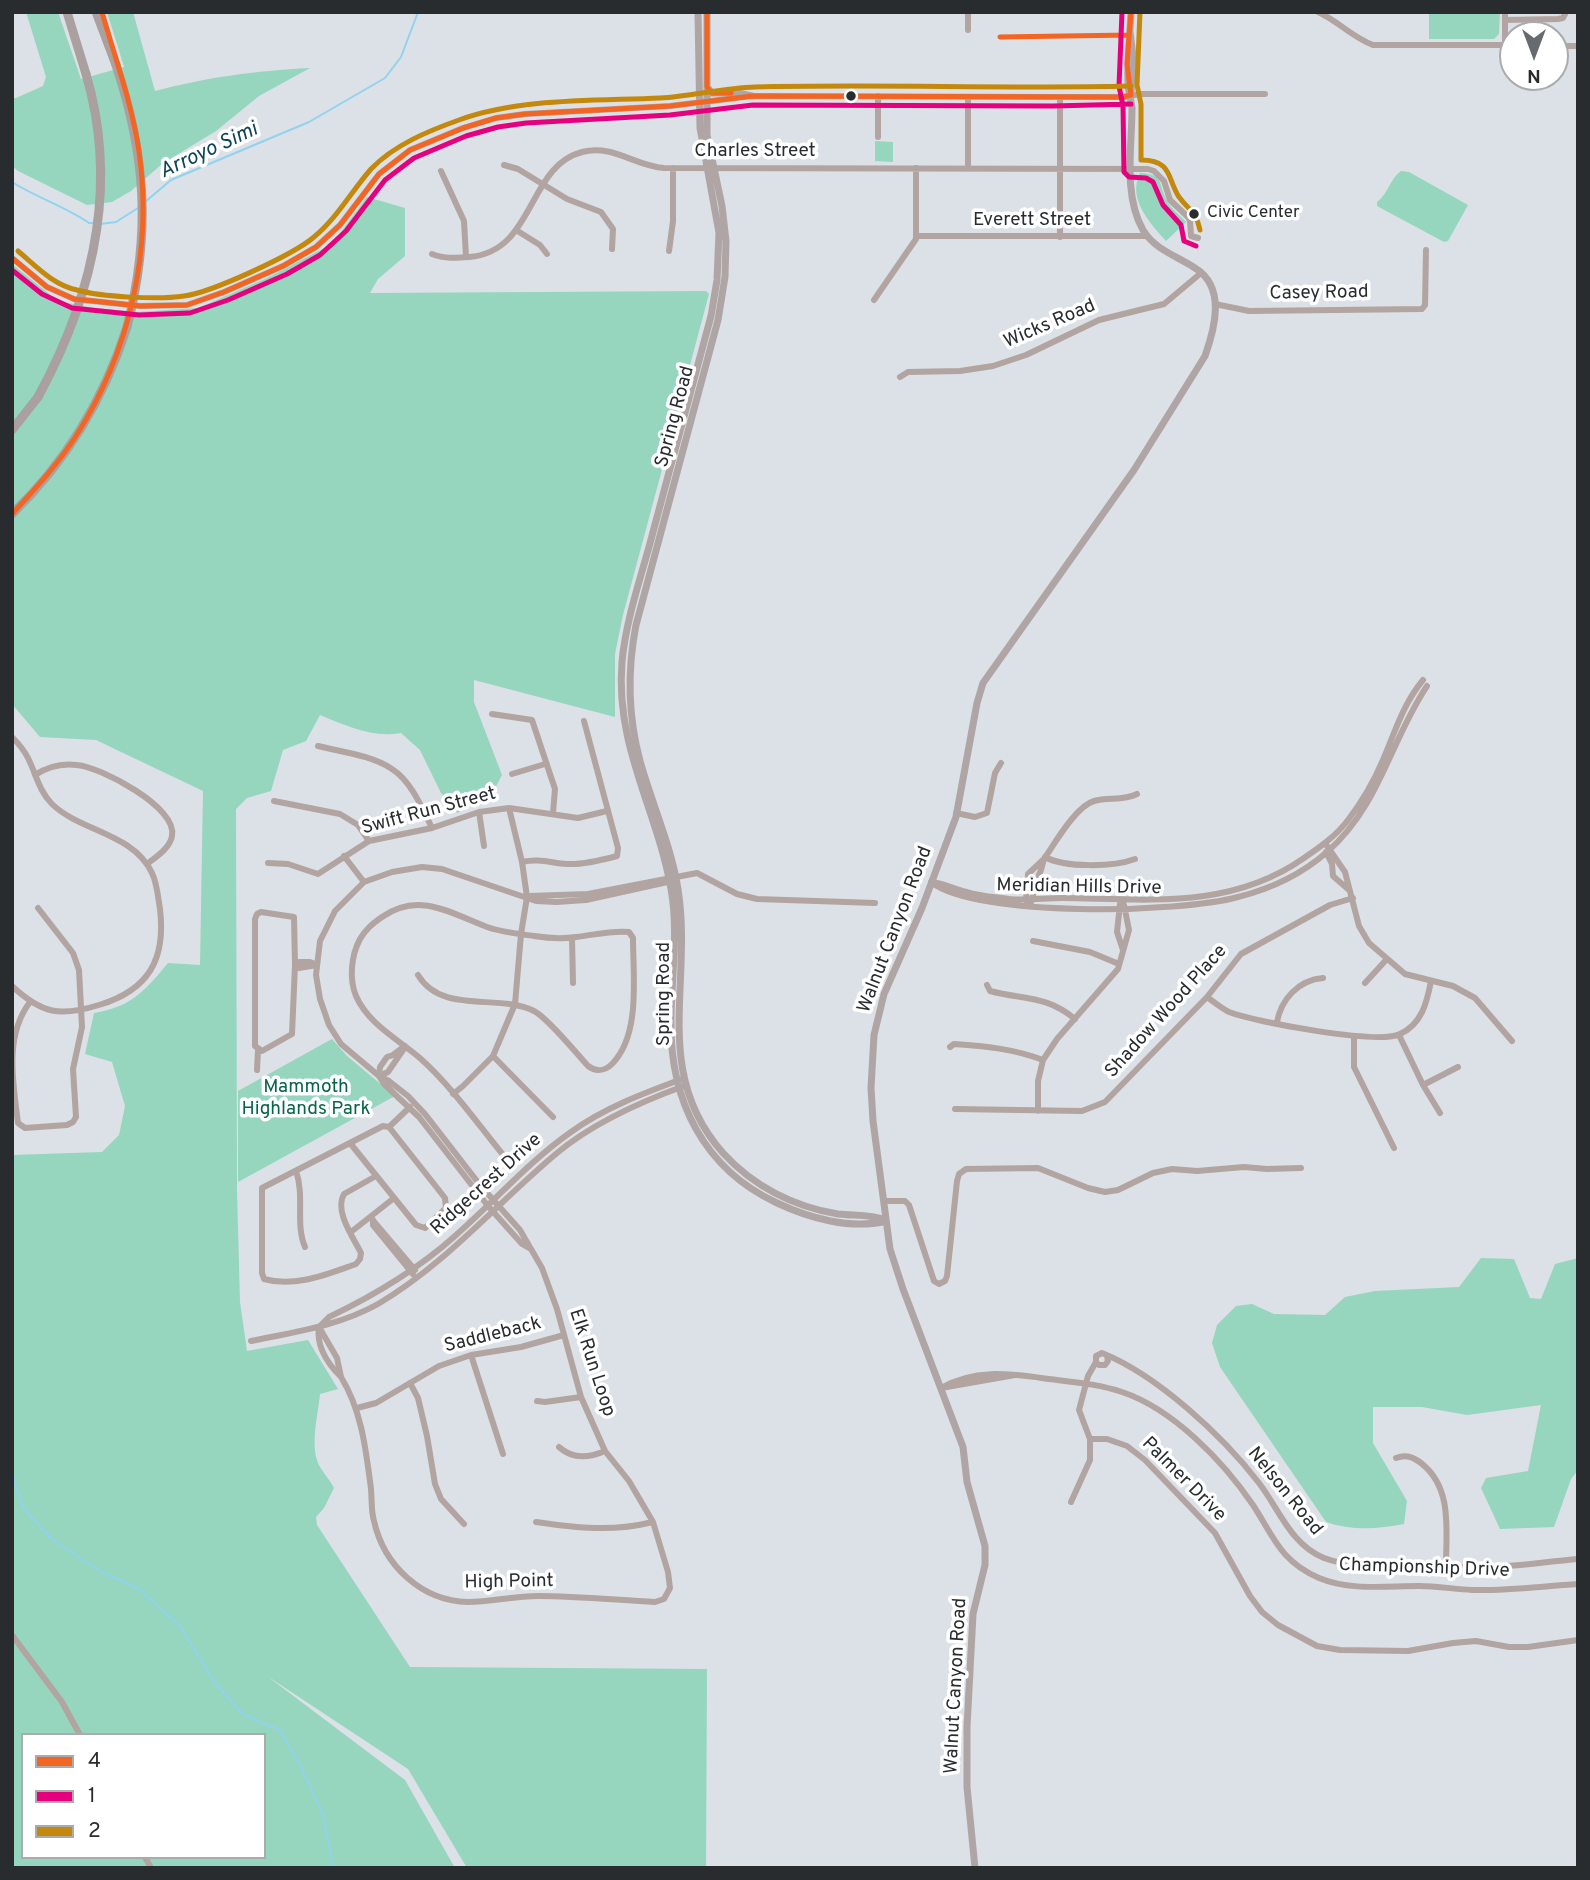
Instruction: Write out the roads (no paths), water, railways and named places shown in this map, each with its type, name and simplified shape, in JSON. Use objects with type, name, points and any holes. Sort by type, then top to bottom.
[{"type":"highway","points":[[12,430],[38,397],[75,319],[84,294],[94,247],[100,194],[98,129],[86,74],[67,12]]},
{"type":"highway","points":[[96,12],[116,65]]},
{"type":"highway","points":[[12,514],[47,477],[77,438],[110,376],[127,327],[141,261],[144,198],[136,135],[102,12]]},
{"type":"main road","name":"Spring Road","points":[[698,12],[703,102]]},
{"type":"main road","name":"Spring Road","points":[[706,12],[706,82],[701,138],[710,168],[719,233],[715,298],[628,626],[622,673],[623,715],[629,748],[671,879],[674,928],[671,1038],[681,1084],[703,1128],[743,1173],[794,1203],[840,1214],[874,1216],[886,1221]]},
{"type":"main road","points":[[1130,12],[1130,32],[1133,40],[1133,86],[1130,95],[1135,211],[1147,236],[1163,251],[1201,272],[1213,289],[1215,304]]},
{"type":"main road","points":[[706,82],[712,93],[751,96]]},
{"type":"main road","name":"Walnut Canyon Road","points":[[975,1868],[967,1787],[967,1727],[974,1614],[986,1555],[967,1482],[963,1447],[896,1270],[886,1221],[871,1102],[876,1022],[892,973],[908,941],[956,813],[976,703],[983,683],[1103,516],[1182,394],[1205,356],[1212,334],[1215,304]]},
{"type":"street","points":[[968,12],[968,30]]},
{"type":"street","points":[[1318,12],[1352,36],[1373,45],[1499,45]]},
{"type":"street","points":[[1505,16],[1558,19],[1563,18],[1566,12]]},
{"type":"street","points":[[12,258],[47,288],[74,299],[140,306],[187,305],[283,266],[316,247],[340,225],[386,166],[410,150],[481,122],[511,115],[703,102],[751,96],[1060,97],[1265,94]]},
{"type":"street","points":[[878,96],[878,137]]},
{"type":"street","points":[[968,97],[968,169]]},
{"type":"street","points":[[1060,97],[1060,237]]},
{"type":"street","name":"Charles Street","points":[[432,254],[441,257],[466,257],[492,252],[509,240],[544,185],[564,160],[577,153],[592,150],[618,153],[650,167],[673,168],[1148,169],[1164,181],[1170,200],[1190,221],[1191,236],[1198,238]]},
{"type":"street","points":[[503,165],[518,169],[567,199],[603,214],[612,229],[612,249]]},
{"type":"street","points":[[668,251],[673,221],[673,168]]},
{"type":"street","points":[[874,300],[916,236],[916,169]]},
{"type":"street","points":[[442,171],[464,221],[466,257]]},
{"type":"street","points":[[516,230],[541,245],[547,254]]},
{"type":"street","name":"Everett Street","points":[[916,236],[1147,236]]},
{"type":"street","name":"Casey Road","points":[[1215,304],[1249,311],[1424,307],[1426,250]]},
{"type":"street","name":"Wicks Road","points":[[900,377],[908,372],[960,371],[993,366],[1026,355],[1099,320],[1164,304],[1201,272]]},
{"type":"street","name":"Meridian Hills Drive","points":[[931,882],[974,893],[1030,902],[1121,908],[1213,903],[1241,897],[1291,877],[1327,849],[1347,822],[1381,772],[1425,683]]},
{"type":"street","points":[[492,714],[531,720],[555,789],[553,813]]},
{"type":"street","points":[[522,862],[542,860],[567,864],[586,863],[617,856],[618,848],[584,721]]},
{"type":"street","points":[[12,737],[24,751],[45,796],[59,810],[130,847],[147,864],[155,881],[162,927],[158,956],[150,972],[132,989],[116,999],[82,1011],[52,1012],[30,1002],[12,986]]},
{"type":"street","points":[[318,746],[379,762],[393,769],[412,792],[432,828]]},
{"type":"street","points":[[956,813],[983,817],[987,813],[995,773],[1001,763]]},
{"type":"street","points":[[512,774],[545,764]]},
{"type":"street","points":[[35,775],[56,766],[86,766],[147,796],[171,826],[172,838],[147,864]]},
{"type":"street","points":[[1030,902],[1027,877],[1030,870],[1044,858],[1075,816],[1090,802],[1129,799],[1137,794]]},
{"type":"street","points":[[274,801],[340,814],[358,825],[369,841]]},
{"type":"street","points":[[453,1094],[493,1056],[515,1004],[527,897],[509,808]]},
{"type":"street","name":"Swift Run Street","points":[[268,863],[288,864],[318,874],[369,841],[432,828],[479,812],[509,808],[578,818],[607,811]]},
{"type":"street","points":[[479,812],[484,846]]},
{"type":"street","points":[[1327,849],[1345,872],[1359,926],[1369,943],[1405,974],[1453,986],[1475,999],[1512,1041]]},
{"type":"street","points":[[1327,849],[1333,877],[1349,890]]},
{"type":"street","name":"Meridian Hills Drive","points":[[1030,902],[1193,897],[1241,890],[1280,874],[1327,849]]},
{"type":"street","points":[[344,856],[365,882]]},
{"type":"street","points":[[1044,858],[1069,864],[1113,864],[1135,859]]},
{"type":"street","points":[[1030,902],[1035,884],[1041,876],[1044,858]]},
{"type":"street","name":"Elk Run Loop","points":[[664,1599],[670,1588],[668,1572],[653,1522],[629,1481],[606,1451],[581,1397],[542,1268],[520,1230],[480,1185],[425,1114],[408,1096],[341,1044],[329,1025],[320,999],[316,975],[320,941],[335,911],[365,882],[392,872],[422,867],[442,869],[502,891],[527,897],[576,895],[697,873],[737,894],[757,899],[875,903]]},
{"type":"street","points":[[1030,870],[1039,870],[1041,876]]},
{"type":"street","points":[[1338,882],[1346,878]]},
{"type":"street","name":"Shadow Wood Place","points":[[955,1109],[1082,1111],[1105,1102],[1207,997],[1241,954],[1331,905],[1353,898]]},
{"type":"street","points":[[1123,900],[1119,935],[1123,950]]},
{"type":"street","points":[[418,975],[431,989],[447,996],[464,1001],[515,1004],[537,1012],[594,1070],[610,1066],[619,1056],[632,1028],[634,938],[629,932],[620,931],[572,938],[521,934],[491,928],[433,906],[410,904],[389,912],[368,927],[353,957],[352,979],[356,996],[378,1026],[422,1059],[503,1156]]},
{"type":"street","points":[[30,1002],[19,1018],[15,1032],[13,1076],[18,1123],[26,1128],[66,1125],[76,1117],[73,1069],[81,1036],[79,970],[76,960],[38,908]]},
{"type":"street","points":[[1038,1111],[1038,1081],[1043,1060],[1116,973],[1128,934],[1121,908]]},
{"type":"street","points":[[257,1070],[257,914],[261,912],[294,917],[295,965],[292,1034],[266,1049],[258,1050]]},
{"type":"street","points":[[1119,935],[1128,934]]},
{"type":"street","points":[[572,938],[573,984]]},
{"type":"street","points":[[1033,941],[1090,952],[1119,964]]},
{"type":"street","points":[[1365,983],[1386,960]]},
{"type":"street","points":[[295,965],[299,962],[310,962],[317,965]]},
{"type":"street","points":[[1277,1022],[1280,1008],[1288,996],[1323,978]]},
{"type":"street","points":[[1207,997],[1229,1012],[1375,1039],[1399,1035],[1416,1022],[1425,1010],[1431,981]]},
{"type":"street","points":[[987,985],[990,990],[1007,995],[1047,1001],[1075,1019]]},
{"type":"street","points":[[1399,1035],[1440,1113]]},
{"type":"street","points":[[1354,1037],[1354,1068],[1394,1148]]},
{"type":"street","points":[[950,1047],[954,1044],[1022,1052],[1043,1060]]},
{"type":"street","points":[[379,1076],[380,1067],[387,1057],[405,1046]]},
{"type":"street","points":[[493,1056],[553,1117]]},
{"type":"street","points":[[1423,1085],[1458,1067]]},
{"type":"street","name":"Elk Run Loop","points":[[379,1076],[384,1084],[410,1107],[490,1208],[522,1244],[529,1248]]},
{"type":"street","name":"Ridgecrest Drive","points":[[251,1341],[332,1324],[377,1304],[419,1276],[496,1202],[559,1151],[600,1124],[681,1084]]},
{"type":"street","points":[[389,1127],[410,1107]]},
{"type":"street","points":[[350,1143],[416,1225],[425,1228],[446,1208],[445,1198],[389,1127],[383,1126],[262,1188],[264,1279],[290,1282],[318,1278],[356,1264],[361,1256],[342,1212],[341,1198],[376,1176]]},
{"type":"street","points":[[884,1201],[905,1201],[909,1205],[934,1281],[939,1284],[945,1281],[947,1276],[957,1181],[959,1174],[966,1169],[1038,1168],[1105,1192],[1118,1190],[1144,1177],[1167,1170],[1301,1168]]},
{"type":"street","points":[[296,1171],[301,1186],[301,1238],[305,1247]]},
{"type":"street","points":[[351,1232],[394,1198]]},
{"type":"street","name":"Ridgecrest Drive","points":[[319,1327],[329,1317],[363,1301],[412,1270],[490,1208]]},
{"type":"street","points":[[372,1218],[373,1225],[419,1276]]},
{"type":"street","name":"High Point","points":[[319,1327],[357,1408],[368,1467],[374,1521],[384,1548],[397,1570],[418,1586],[444,1598],[468,1602],[538,1596],[655,1602],[664,1599]]},
{"type":"street","name":"Saddleback","points":[[357,1408],[376,1403],[439,1366],[471,1355],[521,1347],[564,1335]]},
{"type":"street","name":"Nelson Road","points":[[1090,1439],[1079,1410],[1096,1356],[1100,1353],[1107,1359],[1121,1362],[1158,1385],[1196,1417],[1261,1485],[1288,1528],[1310,1550],[1322,1557],[1341,1563],[1481,1568],[1578,1559]]},
{"type":"street","points":[[471,1355],[503,1454]]},
{"type":"street","name":"Championship Drive","points":[[941,1388],[952,1382],[980,1375],[1007,1373],[1086,1384],[1133,1396],[1156,1408],[1211,1454],[1255,1508],[1278,1548],[1298,1566],[1318,1577],[1347,1586],[1424,1586],[1471,1590],[1578,1584]]},
{"type":"street","points":[[410,1383],[418,1398],[435,1484],[441,1499],[464,1524]]},
{"type":"street","points":[[537,1401],[581,1397]]},
{"type":"street","points":[[1071,1502],[1087,1472],[1090,1439]]},
{"type":"street","name":"Palmer Drive","points":[[1090,1439],[1107,1439],[1127,1446],[1145,1460],[1215,1533],[1250,1596],[1262,1612],[1278,1625],[1317,1646],[1340,1650],[1408,1651],[1453,1643],[1476,1642],[1528,1647],[1578,1640]]},
{"type":"street","points":[[558,1447],[566,1454],[579,1456],[594,1456],[606,1451]]},
{"type":"street","points":[[1396,1458],[1410,1456],[1420,1462],[1438,1484],[1446,1511],[1446,1566]]},
{"type":"street","points":[[537,1522],[590,1529],[627,1529],[653,1522]]},
{"type":"street","points":[[12,1636],[62,1702],[79,1733]]},
{"type":"waterway","name":"Arroyo Simi","points":[[145,202],[171,180],[309,122],[385,78],[401,57],[418,12]]},
{"type":"waterway","name":"Arroyo Simi","points":[[12,182],[89,223],[94,223]]},
{"type":"waterway","name":"Arroyo Simi","points":[[100,224],[116,222],[138,208]]},
{"type":"waterway","points":[[12,1474],[24,1509],[53,1540],[105,1574],[138,1588],[180,1626],[215,1683],[244,1715],[280,1730],[323,1814],[333,1868]]},
{"type":"place","name":"Civic Center","points":[[1194,214]]},
{"type":"park label","name":"Mammoth Highlands Park","points":[[306,1099]]}]
